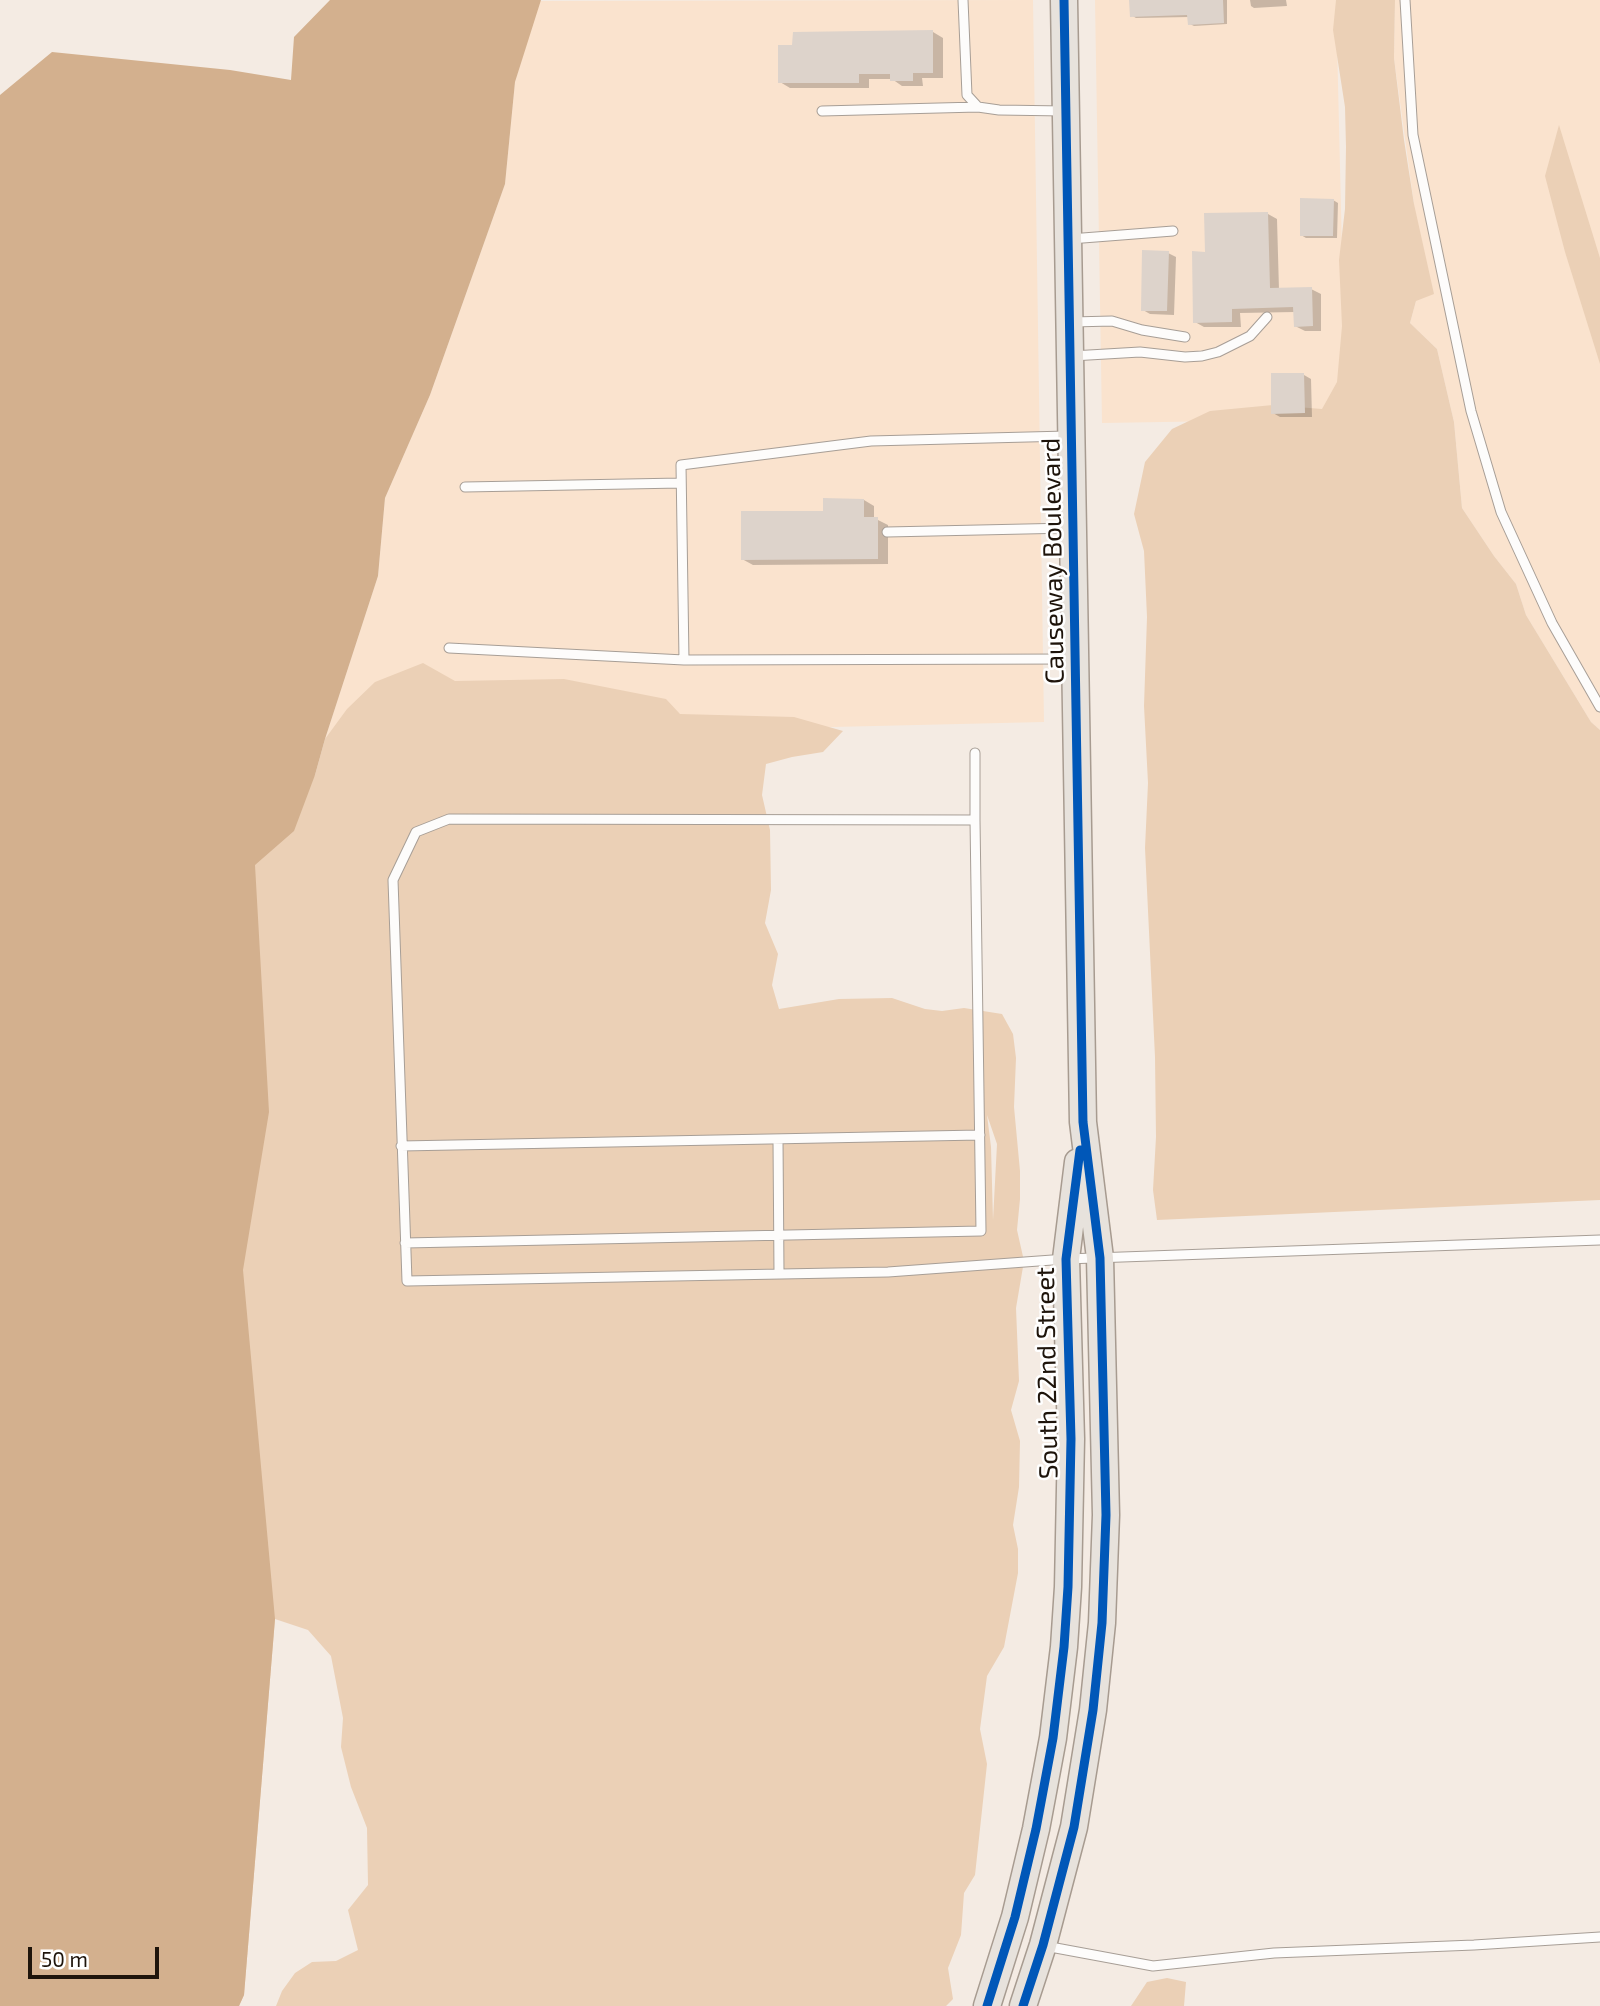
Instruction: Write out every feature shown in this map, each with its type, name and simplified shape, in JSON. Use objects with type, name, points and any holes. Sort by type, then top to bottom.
[{"type":"main road","name":"Causeway Boulevard","points":[[1064,0],[1083,1122]]},
{"type":"main road","points":[[1023,2006],[1043,1945],[1074,1827],[1093,1710],[1102,1623],[1106,1515],[1100,1258],[1083,1122]]},
{"type":"main road","name":"South 22nd Street","points":[[992,2005],[1035,1829],[1052,1738],[1064,1647],[1068,1587],[1070,1439],[1066,1259],[1083,1122]]},
{"type":"lane","points":[[963,0],[967,95],[978,107]]},
{"type":"lane","points":[[1405,0],[1413,135],[1471,411],[1501,512],[1552,623],[1600,707]]},
{"type":"lane","points":[[822,111],[978,107],[1066,111]]},
{"type":"lane","points":[[1068,239],[1173,231]]},
{"type":"lane","points":[[1070,356],[1140,352],[1202,356],[1250,336],[1267,317]]},
{"type":"lane","points":[[1070,322],[1112,321],[1142,330],[1185,337]]},
{"type":"lane","points":[[684,660],[681,465],[872,441],[1072,436]]},
{"type":"lane","points":[[465,487],[681,483]]},
{"type":"lane","points":[[887,532],[1073,528]]},
{"type":"lane","points":[[449,648],[684,660],[1075,659]]},
{"type":"lane","points":[[405,1243],[981,1231],[975,753]]},
{"type":"lane","points":[[975,820],[449,819],[416,832],[393,880],[407,1281],[888,1272],[1066,1259],[1600,1240]]},
{"type":"lane","points":[[401,1146],[980,1135]]},
{"type":"lane","points":[[778,1140],[779,1273]]},
{"type":"lane","points":[[1043,1945],[1153,1966],[1274,1953],[1600,1937]]},
{"type":"shaded area","points":[[330,0],[541,0],[515,82],[505,184],[430,395],[385,498],[378,576],[315,775],[294,831],[255,865],[269,1112],[243,1270],[275,1619],[244,1995],[239,2006],[0,2006],[0,95],[52,52],[230,70],[291,80],[294,37]]},
{"type":"shaded area","points":[[1033,0],[1044,722],[325,739],[378,576],[385,498],[430,395],[505,184],[515,82],[539,1]]},
{"type":"shaded area","points":[[1095,0],[1336,0],[1346,419],[1102,423]]},
{"type":"shaded area","points":[[1336,0],[1395,0],[1394,58],[1404,140],[1414,204],[1434,294],[1416,301],[1410,323],[1437,349],[1454,422],[1462,508],[1516,584],[1526,615],[1591,722],[1600,730],[1600,1200],[1157,1220],[1153,1190],[1156,1137],[1155,1057],[1145,848],[1148,783],[1144,706],[1147,617],[1144,551],[1134,514],[1145,462],[1172,429],[1210,411],[1273,405],[1322,409],[1337,382],[1342,326],[1339,260],[1345,209],[1346,147],[1345,107],[1333,30]]},
{"type":"shaded area","points":[[1395,0],[1600,0],[1600,730],[1591,722],[1526,615],[1516,584],[1462,508],[1454,422],[1437,349],[1410,323],[1416,301],[1414,204],[1394,58]]},
{"type":"shaded area","points":[[1559,125],[1600,258],[1600,364],[1565,252],[1545,176]]},
{"type":"shaded area","points":[[423,663],[455,681],[564,679],[666,699],[680,714],[794,717],[843,731],[823,752],[766,764],[762,795],[770,830],[771,890],[765,923],[778,954],[772,985],[779,1009],[839,999],[892,998],[925,1009],[942,1011],[964,1008],[1002,1014],[1013,1034],[1016,1058],[1014,1107],[1020,1171],[1017,1230],[1024,1261],[1016,1308],[1019,1381],[1011,1410],[1020,1441],[1019,1487],[1013,1525],[1018,1549],[1018,1573],[1004,1647],[987,1676],[980,1729],[987,1764],[975,1875],[964,1893],[961,1935],[948,1968],[953,1999],[946,2006],[276,2006],[282,1991],[295,1973],[312,1962],[336,1961],[358,1950],[348,1910],[368,1885],[367,1828],[351,1787],[341,1747],[343,1718],[331,1656],[308,1630],[275,1619],[244,1995],[239,2006],[0,2006],[0,1197],[315,775],[325,739],[347,709],[375,682]],"holes":[[[987,1115],[997,1144],[993,1220],[991,1147]]]},
{"type":"shaded area","points":[[1167,1978],[1186,1982],[1184,2006],[1131,2006],[1147,1982]]},
{"type":"building","points":[[1129,0],[1223,0],[1224,23],[1188,25],[1187,15],[1130,17]]},
{"type":"building","points":[[933,30],[933,73],[913,73],[913,81],[890,81],[890,74],[859,74],[859,83],[778,83],[778,45],[792,45],[793,32]]},
{"type":"building","points":[[1300,198],[1334,199],[1333,236],[1300,236]]},
{"type":"building","points":[[1268,212],[1270,288],[1312,287],[1313,326],[1294,327],[1293,307],[1232,309],[1232,322],[1193,323],[1192,251],[1205,252],[1204,213]]},
{"type":"building","points":[[1142,250],[1169,251],[1167,311],[1141,311]]},
{"type":"building","points":[[1271,373],[1304,373],[1305,413],[1271,414]]},
{"type":"building","points":[[823,498],[864,499],[864,517],[878,517],[878,559],[741,560],[741,511],[823,511]]},
{"type":"cycle path","points":[[1023,2006],[1043,1945],[1074,1827],[1093,1710],[1102,1623],[1106,1515],[1100,1258],[1083,1122],[1064,0]]},
{"type":"cycle path","points":[[987,2006],[1015,1917],[1036,1829],[1053,1738],[1064,1647],[1071,1439],[1066,1259],[1080,1150]]}]
